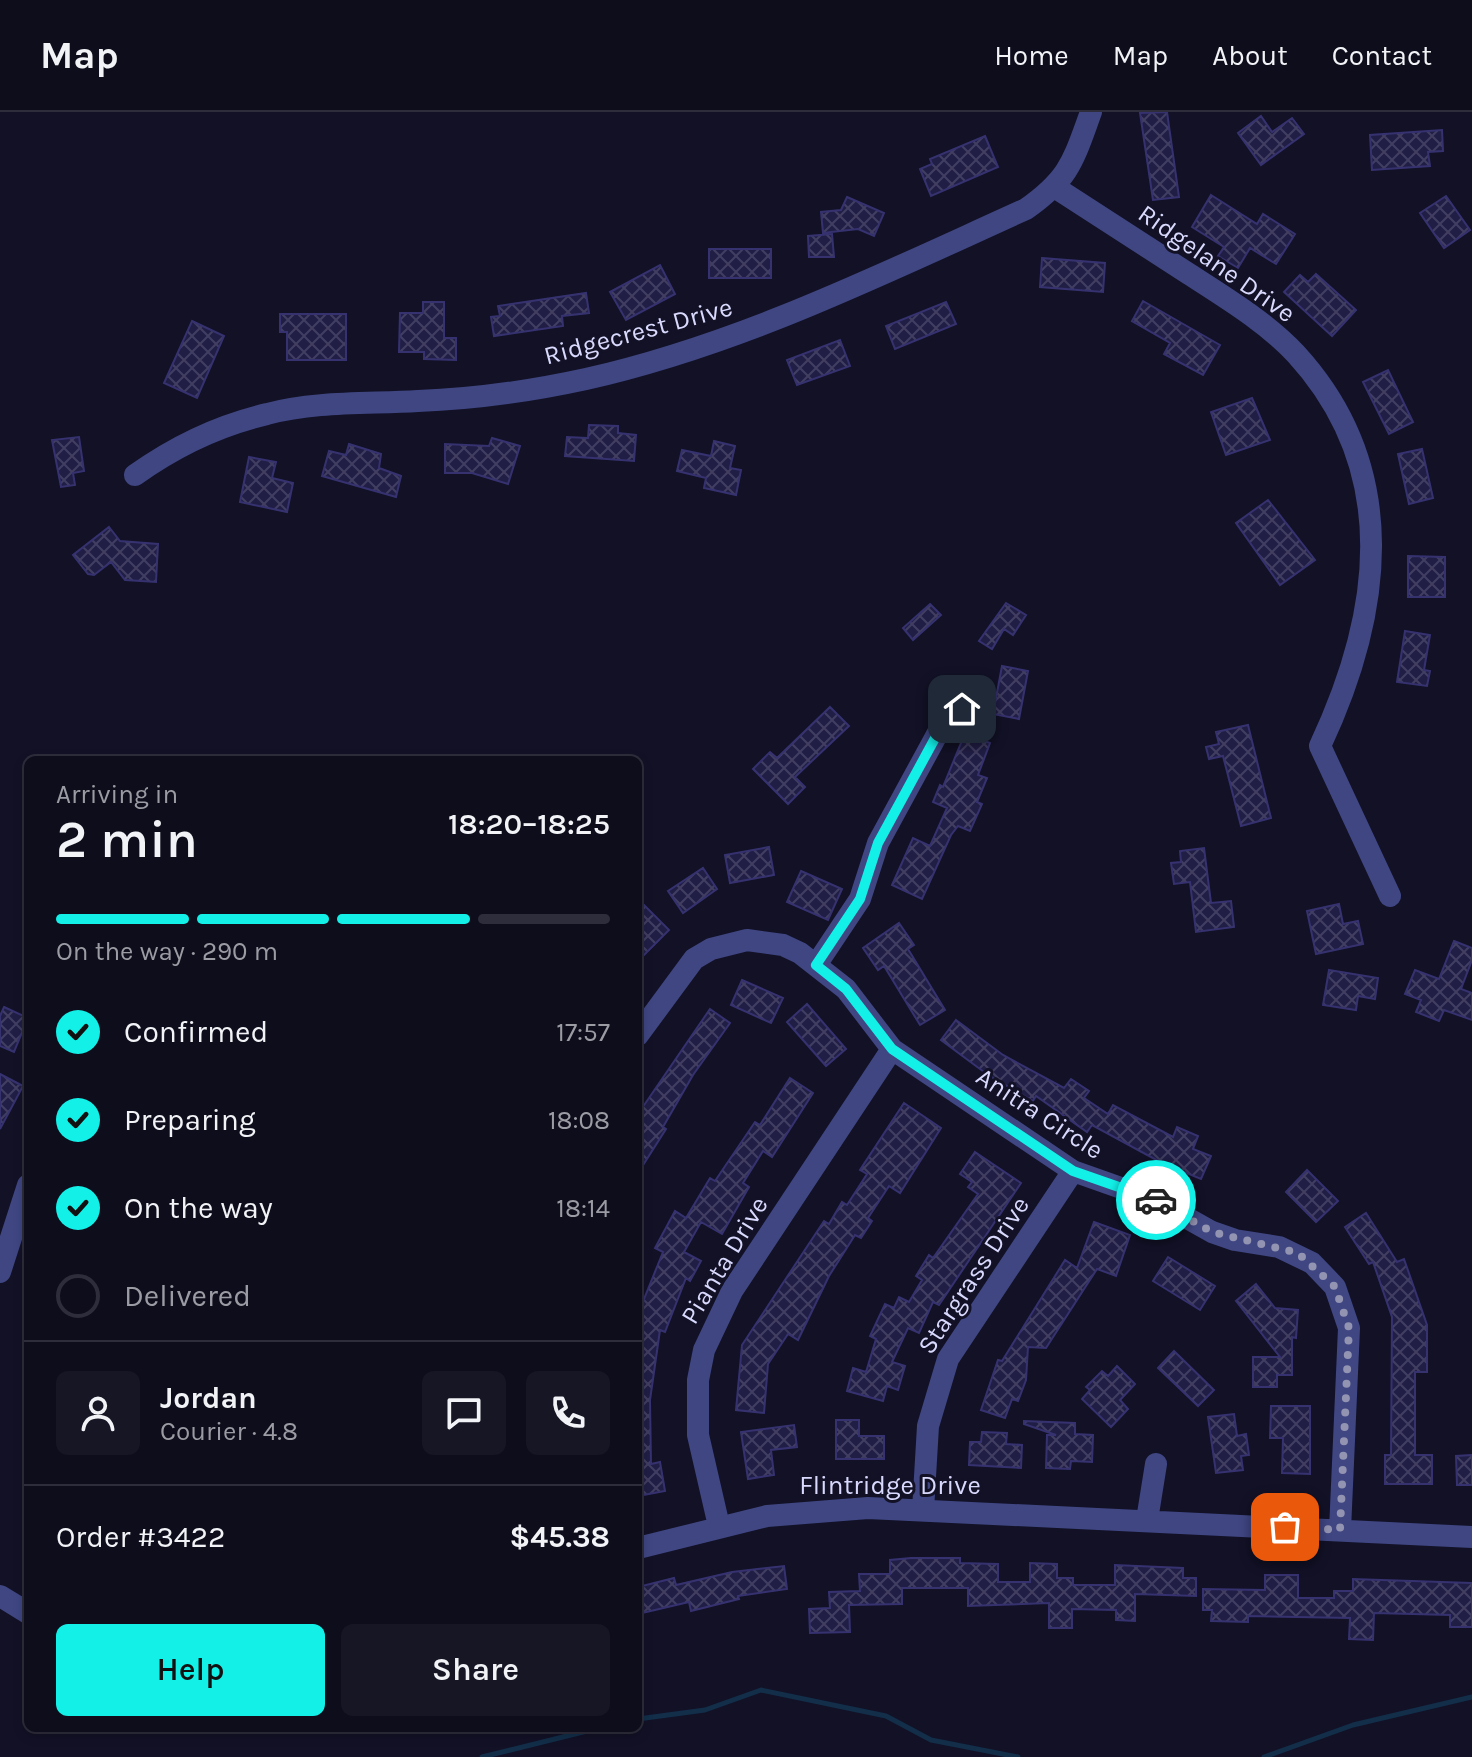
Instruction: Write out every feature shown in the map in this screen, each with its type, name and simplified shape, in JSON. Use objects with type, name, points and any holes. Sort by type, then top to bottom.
[{"type":"street","name":"Ridgecrest Drive","points":[[135,475],[164,454],[229,425],[268,413],[322,406],[511,393],[662,359],[785,318],[1026,209],[1056,188],[1072,163],[1091,112]]},
{"type":"street","name":"Ridgelane Drive","points":[[1056,188],[1243,309],[1295,353],[1335,405],[1361,459],[1372,517],[1365,625],[1345,693],[1320,746],[1390,896]]},
{"type":"street","points":[[816,965],[860,899],[878,843],[946,718],[962,709]]},
{"type":"street","name":"Anitra Circle","points":[[642,1029],[679,976],[711,949],[747,940],[767,941],[800,953],[846,989],[892,1049],[1073,1171],[1155,1200],[1212,1232],[1298,1253],[1335,1287],[1349,1328],[1340,1530]]},
{"type":"street","name":"Pianta Drive","points":[[719,1526],[698,1435],[698,1380],[704,1350],[732,1291],[892,1049]]},
{"type":"street","name":"Stargrass Drive","points":[[923,1510],[928,1426],[948,1359],[1073,1171]]},
{"type":"street","points":[[0,1272],[24,1197]]},
{"type":"street","points":[[1147,1520],[1156,1464]]},
{"type":"street","name":"Flintridge Drive","points":[[642,1547],[719,1526],[832,1509],[923,1510],[1472,1537]]},
{"type":"street","points":[[0,1596],[24,1611]]},
{"type":"building","points":[[1167,112],[1179,197],[1153,200],[1140,113]]},
{"type":"building","points":[[1261,116],[1272,132],[1292,118],[1304,134],[1261,165],[1238,133]]},
{"type":"building","points":[[1442,130],[1443,151],[1428,152],[1430,166],[1372,170],[1370,135]]},
{"type":"building","points":[[985,136],[998,167],[931,196],[920,169],[932,164],[930,159]]},
{"type":"building","points":[[1211,195],[1257,224],[1263,214],[1295,234],[1276,264],[1250,248],[1238,268],[1218,256],[1224,247],[1192,227]]},
{"type":"building","points":[[1446,196],[1470,230],[1444,248],[1420,213]]},
{"type":"building","points":[[847,197],[884,213],[874,236],[858,229],[823,233],[821,212],[841,210]]},
{"type":"building","points":[[832,234],[834,257],[809,257],[808,236]]},
{"type":"building","points":[[709,249],[771,249],[771,278],[709,278]]},
{"type":"building","points":[[1042,258],[1105,263],[1103,292],[1040,287]]},
{"type":"building","points":[[660,265],[675,294],[626,320],[610,292]]},
{"type":"building","points":[[1316,274],[1356,310],[1332,336],[1284,292],[1300,275],[1308,282]]},
{"type":"building","points":[[586,293],[589,313],[562,316],[563,326],[494,336],[491,317],[500,316],[498,306]]},
{"type":"building","points":[[1143,301],[1220,345],[1203,375],[1164,354],[1170,343],[1132,321]]},
{"type":"building","points":[[423,302],[444,302],[444,338],[456,338],[456,360],[424,359],[424,352],[399,352],[400,313],[423,313]]},
{"type":"building","points":[[946,302],[956,324],[895,349],[886,326]]},
{"type":"building","points":[[280,314],[346,314],[346,360],[287,360],[287,332],[280,332]]},
{"type":"building","points":[[192,321],[224,336],[197,398],[164,383]]},
{"type":"building","points":[[840,340],[850,366],[797,385],[787,360]]},
{"type":"building","points":[[1388,370],[1413,422],[1389,434],[1363,382]]},
{"type":"building","points":[[1252,398],[1270,440],[1226,455],[1211,412]]},
{"type":"building","points":[[589,425],[618,426],[618,433],[636,435],[634,461],[565,456],[567,437],[588,438]]},
{"type":"building","points":[[79,437],[84,471],[73,473],[75,485],[61,487],[52,440]]},
{"type":"building","points":[[492,438],[520,446],[508,484],[472,473],[445,473],[445,444],[489,446]]},
{"type":"building","points":[[714,441],[735,446],[730,468],[741,470],[736,495],[704,488],[706,478],[677,471],[682,450],[711,456]]},
{"type":"building","points":[[349,444],[381,454],[379,468],[401,476],[396,497],[322,476],[329,451],[346,455]]},
{"type":"building","points":[[1422,449],[1433,498],[1409,504],[1398,454]]},
{"type":"building","points":[[249,457],[276,462],[272,478],[293,483],[287,512],[240,502]]},
{"type":"building","points":[[1268,500],[1315,560],[1280,585],[1236,523]]},
{"type":"building","points":[[109,527],[120,541],[158,544],[156,582],[125,580],[111,562],[94,575],[88,574],[73,555]]},
{"type":"building","points":[[1408,556],[1445,557],[1445,597],[1408,597]]},
{"type":"building","points":[[1006,603],[1026,615],[1013,635],[1004,629],[992,649],[979,641]]},
{"type":"building","points":[[930,604],[941,615],[913,640],[903,628]]},
{"type":"building","points":[[1405,631],[1430,635],[1424,670],[1430,671],[1427,686],[1397,682]]},
{"type":"building","points":[[1002,666],[1028,671],[1019,719],[993,714]]},
{"type":"building","points":[[830,707],[849,726],[795,777],[805,787],[788,804],[753,769],[770,752],[777,758]]},
{"type":"building","points":[[1248,725],[1271,818],[1241,826],[1223,756],[1209,759],[1206,747],[1219,744],[1216,732]]},
{"type":"building","points":[[965,733],[990,743],[978,775],[987,778],[977,802],[982,804],[970,831],[958,826],[951,835],[922,899],[892,885],[913,838],[930,846],[947,808],[933,802],[940,785],[943,787]]},
{"type":"building","points":[[769,847],[774,875],[730,883],[725,855]]},
{"type":"building","points":[[1204,848],[1211,903],[1231,901],[1234,927],[1196,932],[1190,882],[1174,884],[1171,863],[1181,862],[1180,851]]},
{"type":"building","points":[[703,868],[717,889],[683,913],[668,891]]},
{"type":"building","points":[[801,871],[842,889],[828,920],[787,902]]},
{"type":"building","points":[[642,903],[669,930],[642,957]]},
{"type":"building","points":[[1339,904],[1343,924],[1358,921],[1363,944],[1316,954],[1307,911]]},
{"type":"building","points":[[899,923],[914,945],[908,949],[945,1010],[920,1025],[884,966],[878,970],[863,948]]},
{"type":"building","points":[[1454,941],[1472,948],[1472,960],[1461,989],[1472,993],[1472,1020],[1444,1010],[1439,1021],[1416,1012],[1421,1000],[1405,994],[1415,970],[1439,979]]},
{"type":"building","points":[[1329,970],[1378,978],[1375,999],[1358,996],[1356,1010],[1323,1005]]},
{"type":"building","points":[[742,980],[783,998],[771,1023],[731,1005]]},
{"type":"building","points":[[807,1004],[846,1049],[826,1066],[787,1022]]},
{"type":"building","points":[[4,1007],[24,1016],[24,1028],[14,1052],[0,1046],[0,1016]]},
{"type":"building","points":[[710,1009],[730,1023],[693,1075],[663,1127],[666,1129],[642,1167],[642,1108]]},
{"type":"building","points":[[956,1020],[1003,1055],[1064,1088],[1071,1079],[1089,1091],[1084,1098],[1108,1114],[1113,1105],[1173,1137],[1177,1127],[1198,1136],[1193,1149],[1211,1156],[1201,1179],[1162,1163],[1092,1125],[1087,1132],[1036,1096],[1033,1101],[988,1075],[941,1040]]},
{"type":"building","points":[[0,1074],[23,1086],[0,1129]]},
{"type":"building","points":[[790,1078],[813,1093],[772,1157],[763,1151],[743,1183],[749,1187],[722,1234],[701,1222],[684,1252],[701,1261],[690,1281],[686,1278],[665,1332],[660,1330],[650,1400],[651,1464],[660,1462],[665,1491],[642,1495],[642,1304],[663,1252],[655,1248],[675,1211],[686,1218],[710,1178],[715,1181],[755,1122],[760,1125]]},
{"type":"building","points":[[904,1103],[941,1128],[900,1193],[889,1186],[868,1218],[872,1221],[861,1238],[855,1235],[829,1276],[798,1340],[788,1334],[768,1364],[764,1413],[736,1410],[742,1345],[824,1221],[829,1224],[842,1202],[847,1205],[867,1174],[860,1170]]},
{"type":"building","points":[[975,1152],[1021,1183],[939,1305],[933,1302],[919,1333],[908,1328],[892,1362],[905,1366],[898,1390],[887,1386],[883,1401],[847,1391],[853,1368],[866,1372],[876,1339],[870,1336],[885,1304],[894,1308],[899,1297],[909,1302],[922,1280],[916,1276],[929,1255],[933,1258],[978,1194],[968,1187],[972,1182],[960,1174]]},
{"type":"building","points":[[1307,1170],[1338,1201],[1316,1222],[1286,1192]]},
{"type":"building","points":[[1366,1213],[1397,1262],[1404,1259],[1427,1325],[1427,1372],[1415,1372],[1415,1455],[1432,1455],[1432,1484],[1385,1484],[1385,1455],[1391,1455],[1392,1317],[1373,1262],[1369,1264],[1345,1227]]},
{"type":"building","points":[[1094,1222],[1130,1235],[1116,1276],[1097,1269],[1046,1348],[1028,1347],[1026,1380],[1018,1401],[1012,1399],[1005,1418],[981,1410],[998,1360],[1002,1361],[1065,1260],[1077,1268]]},
{"type":"building","points":[[1168,1257],[1215,1286],[1200,1310],[1153,1281]]},
{"type":"building","points":[[1256,1284],[1275,1308],[1298,1310],[1296,1338],[1292,1337],[1292,1375],[1277,1375],[1277,1387],[1253,1387],[1253,1357],[1280,1357],[1236,1301]]},
{"type":"building","points":[[1174,1351],[1214,1390],[1198,1406],[1158,1368]]},
{"type":"building","points":[[1117,1366],[1135,1384],[1120,1400],[1128,1409],[1111,1427],[1082,1399],[1090,1390],[1086,1387],[1102,1371],[1108,1376]]},
{"type":"building","points":[[1271,1406],[1310,1406],[1310,1474],[1282,1473],[1283,1438],[1270,1438]]},
{"type":"building","points":[[1234,1414],[1237,1436],[1246,1434],[1249,1455],[1241,1456],[1243,1470],[1216,1473],[1208,1417]]},
{"type":"building","points":[[836,1420],[859,1420],[859,1436],[884,1436],[884,1459],[836,1459]]},
{"type":"building","points":[[1024,1421],[1075,1423],[1075,1434],[1093,1435],[1092,1462],[1071,1461],[1070,1469],[1046,1468],[1047,1435],[1056,1435],[1024,1424]]},
{"type":"building","points":[[794,1425],[797,1447],[771,1450],[774,1475],[748,1479],[741,1432]]},
{"type":"building","points":[[982,1432],[1007,1433],[1006,1444],[1022,1445],[1021,1468],[969,1465],[970,1442],[981,1442]]},
{"type":"building","points":[[1472,1455],[1472,1485],[1457,1485],[1456,1456]]},
{"type":"building","points":[[960,1558],[960,1563],[998,1564],[998,1582],[1030,1582],[1030,1563],[1057,1564],[1057,1578],[1073,1578],[1073,1585],[1115,1585],[1115,1565],[1183,1568],[1183,1578],[1196,1578],[1196,1596],[1135,1594],[1135,1621],[1116,1620],[1116,1610],[1072,1609],[1072,1628],[1049,1628],[1049,1603],[968,1606],[968,1588],[902,1588],[902,1604],[849,1605],[850,1632],[810,1633],[809,1609],[830,1608],[829,1592],[860,1591],[859,1574],[890,1574],[890,1560]]},
{"type":"building","points":[[784,1566],[787,1589],[738,1596],[739,1599],[691,1611],[689,1602],[642,1613],[642,1586],[674,1578],[676,1585],[732,1572]]},
{"type":"building","points":[[1265,1575],[1298,1575],[1298,1598],[1334,1598],[1334,1591],[1353,1591],[1353,1579],[1472,1583],[1472,1627],[1450,1627],[1450,1615],[1374,1613],[1373,1640],[1349,1639],[1350,1618],[1248,1616],[1248,1622],[1211,1621],[1212,1610],[1203,1610],[1203,1589],[1265,1590]]},
{"type":"waterway","points":[[642,1718],[705,1710],[761,1690],[886,1716],[931,1740],[1018,1757]]},
{"type":"waterway","points":[[1264,1757],[1353,1725],[1472,1697]]},
{"type":"waterway","points":[[482,1757],[583,1732]]},
{"type":"way so far","points":[[1156,1200],[1212,1232],[1298,1253],[1326,1276],[1342,1301],[1349,1341],[1340,1530],[1285,1527]]},
{"type":"route","points":[[962,709],[946,718],[878,843],[860,899],[847,923],[816,965],[846,989],[875,1031],[892,1049],[1073,1171],[1101,1184],[1156,1200]]}]
